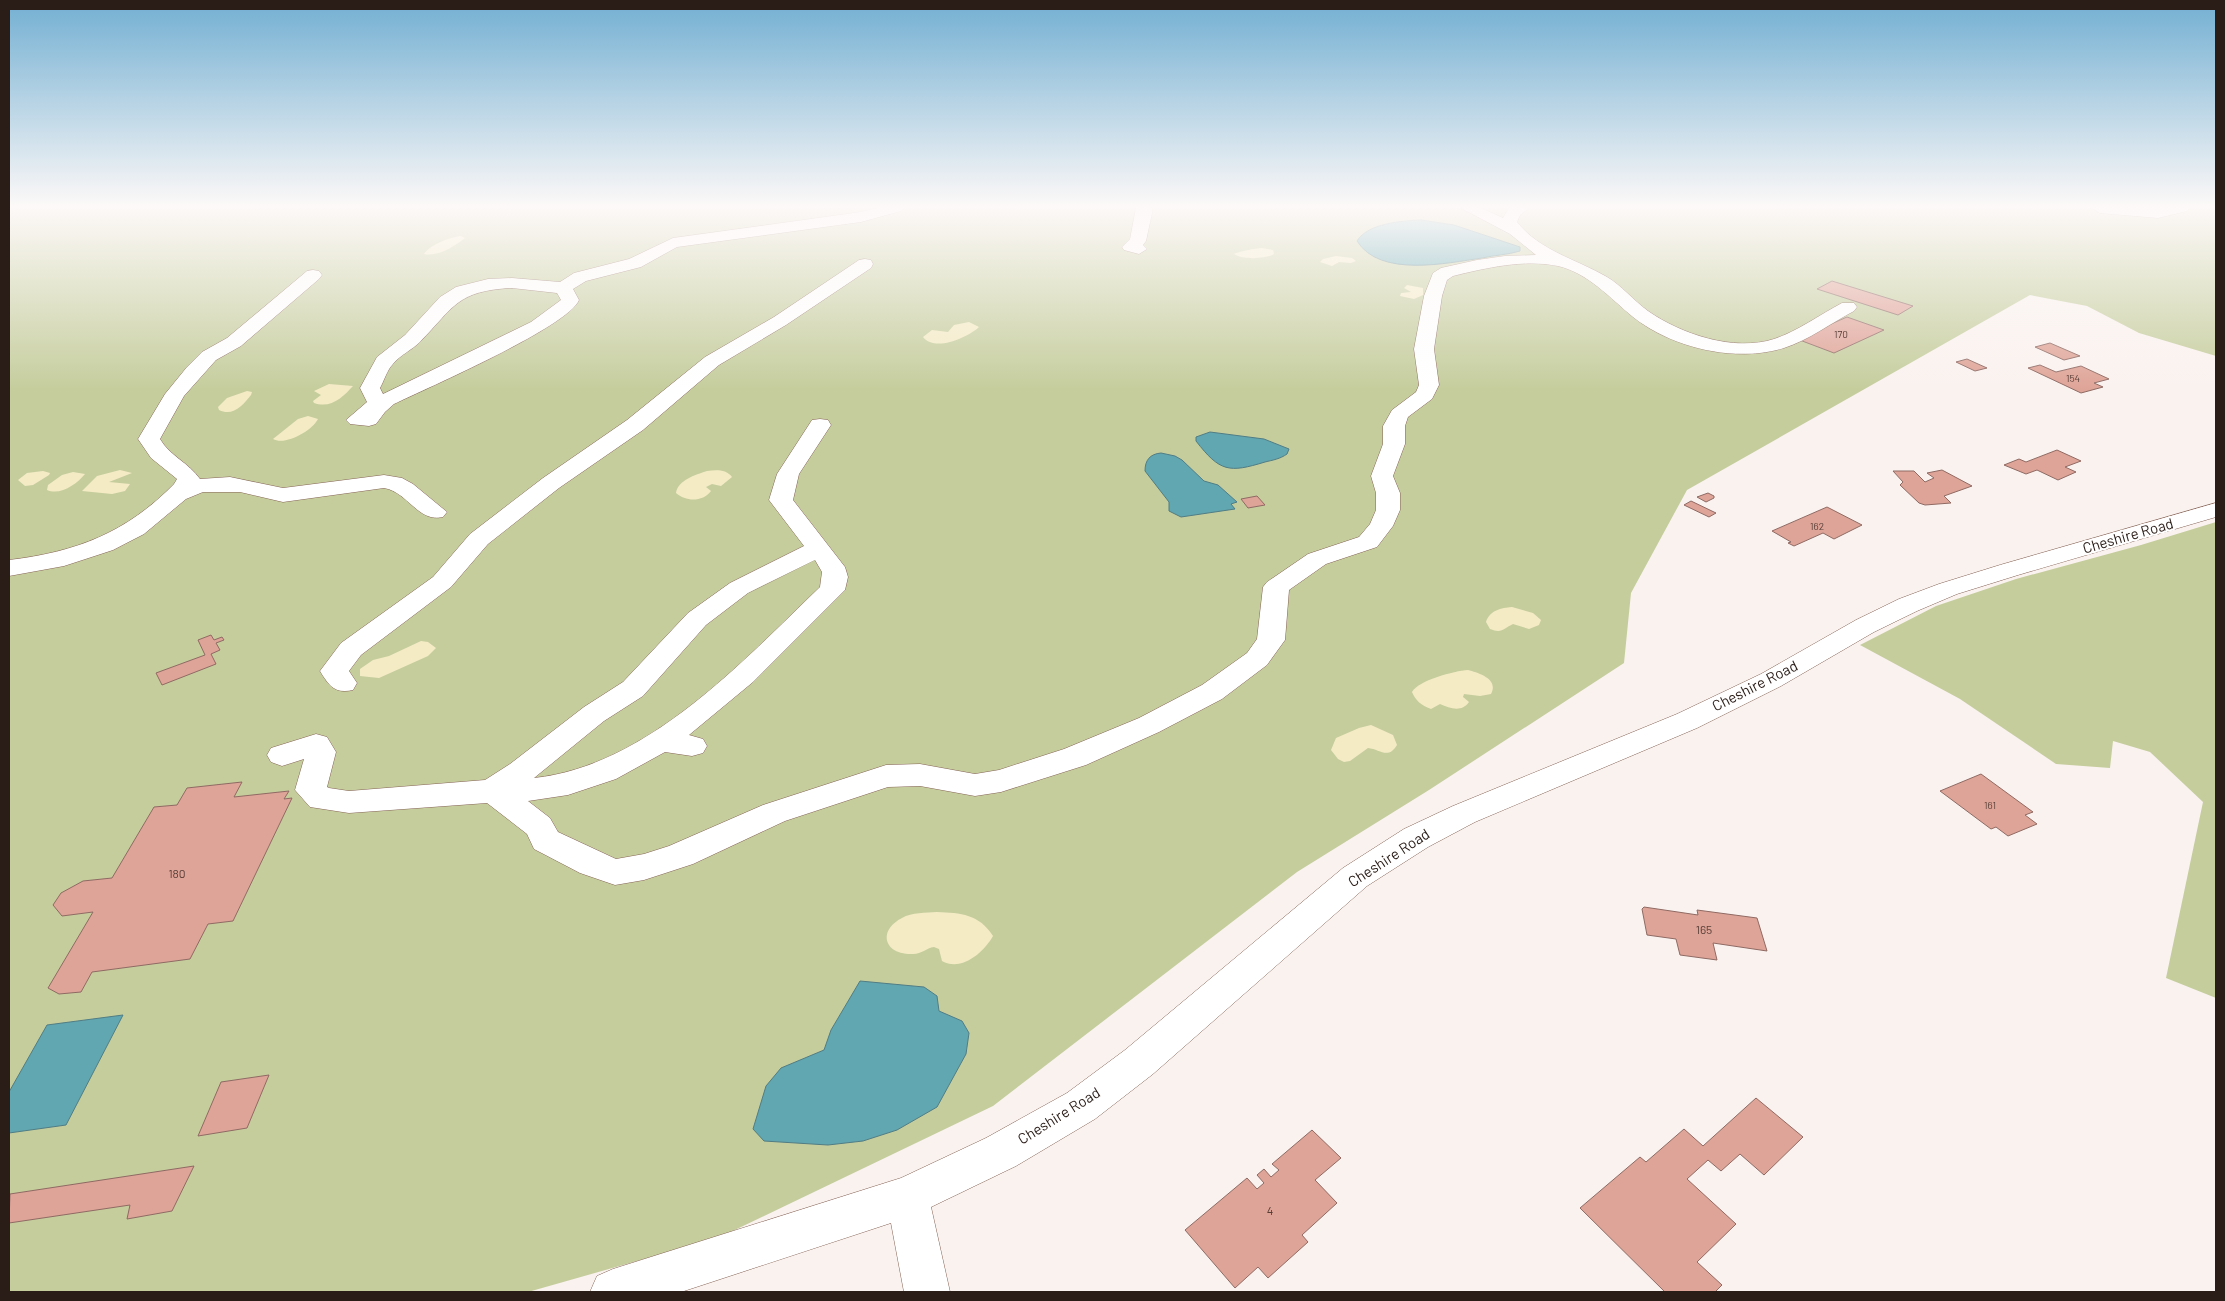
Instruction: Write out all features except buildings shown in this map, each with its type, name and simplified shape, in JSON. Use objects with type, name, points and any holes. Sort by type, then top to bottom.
[{"type":"street","points":[[563,288],[570,300],[568,305],[538,326],[387,400],[377,408],[369,420],[357,420],[381,402],[375,399],[370,388],[384,361],[412,339],[446,301],[462,291],[488,284],[521,283],[563,288],[580,277],[613,269]]},
{"type":"street","points":[[343,683],[334,671],[351,649],[442,582],[479,539],[551,483],[635,425],[712,361],[780,321],[858,269]]},
{"type":"street","points":[[820,425],[788,474],[781,500],[833,565],[836,579],[832,590],[706,707],[661,741],[612,768],[568,784],[496,793],[539,826],[546,840],[592,864],[616,872],[644,867],[681,855],[772,813],[840,796],[886,776],[920,775],[975,785],[1001,781],[1075,757],[1149,725],[1212,692],[1257,659],[1270,640],[1276,587],[1317,559],[1368,542],[1381,526],[1388,510],[1388,494],[1382,476],[1394,444],[1394,426],[1399,414],[1424,395],[1429,385],[1424,349],[1433,296],[1439,277],[1447,272],[1462,269]]},
{"type":"street","points":[[1577,269],[1600,280],[1642,315],[1675,334],[1712,344],[1757,348],[1777,344],[1848,307]]},
{"type":"street","points":[[192,487],[186,472],[154,451],[149,439],[175,394],[209,356],[234,342],[313,275]]},
{"type":"street","points":[[9,568],[78,553],[116,540],[192,487],[250,487],[282,495],[373,482],[393,483],[408,490],[435,512]]},
{"type":"street","name":"Cheshire Road","points":[[613,1292],[907,1197],[1001,1152],[1081,1106],[1190,1019],[1348,883],[1416,838],[1464,814],[1687,721],[1771,680],[1865,626],[1948,588],[2216,510]]},
{"type":"street","points":[[282,755],[316,744],[322,752],[311,790],[321,799],[349,802],[492,790],[521,772],[594,714],[633,689],[697,620],[739,588],[818,548]]},
{"type":"street","points":[[661,741],[692,746]]},
{"type":"street","points":[[907,1197],[927,1292]]},
{"type":"green space","points":[[9,269],[2216,269],[2216,356],[2139,333],[2087,306],[2030,295],[1687,490],[1631,593],[1624,663],[1429,790],[1297,872],[993,1106],[718,1238],[528,1292],[9,1292]]},
{"type":"green space","points":[[2216,522],[2216,998],[2166,978],[2203,802],[2150,752],[2113,741],[2110,768],[2056,764],[1960,699],[1860,645],[1936,606],[2016,579],[2141,545]]},
{"type":"sand","points":[[1407,285],[1423,288],[1423,295],[1414,299],[1400,296],[1401,293],[1411,292],[1404,288]]},
{"type":"sand","points":[[969,322],[979,327],[951,342],[935,343],[923,337],[932,330],[948,332],[954,325]]},
{"type":"sand","points":[[329,384],[353,386],[336,401],[326,404],[314,403],[313,401],[321,395],[314,391]]},
{"type":"sand","points":[[247,391],[252,392],[251,395],[237,409],[229,412],[219,410],[218,407],[227,398]]},
{"type":"sand","points":[[308,416],[318,419],[315,424],[298,436],[284,441],[273,439],[298,419]]},
{"type":"sand","points":[[120,470],[132,473],[109,482],[130,484],[125,491],[112,494],[82,491],[97,476]]},
{"type":"sand","points":[[43,471],[50,473],[33,485],[25,486],[18,480],[27,473]]},
{"type":"sand","points":[[707,471],[724,471],[732,477],[721,486],[712,484],[706,487],[711,491],[708,495],[699,499],[685,498],[676,493],[677,488],[684,481]]},
{"type":"sand","points":[[73,472],[85,474],[78,482],[68,488],[57,491],[47,490],[48,485],[62,475]]},
{"type":"sand","points":[[1512,607],[1533,613],[1541,620],[1539,625],[1529,629],[1513,624],[1500,631],[1490,629],[1486,622],[1493,612]]},
{"type":"sand","points":[[421,641],[428,642],[436,648],[428,656],[379,678],[360,676],[360,669],[373,660],[389,656]]},
{"type":"sand","points":[[1468,670],[1482,675],[1490,681],[1493,689],[1491,694],[1480,696],[1464,694],[1463,697],[1469,702],[1459,709],[1440,704],[1431,709],[1419,702],[1412,692],[1429,680],[1446,674]]},
{"type":"sand","points":[[1371,725],[1393,735],[1397,745],[1394,749],[1387,753],[1368,748],[1350,761],[1344,762],[1338,759],[1331,750],[1336,738]]},
{"type":"sand","points":[[937,912],[969,916],[982,923],[993,936],[972,959],[957,964],[942,961],[939,949],[934,947],[913,954],[896,951],[890,946],[887,941],[887,935],[894,923],[910,915]]},
{"type":"water","points":[[1210,432],[1264,439],[1289,449],[1287,454],[1282,457],[1253,466],[1242,468],[1226,467],[1212,459],[1196,441],[1196,437]]},
{"type":"water","points":[[1161,453],[1175,456],[1182,460],[1204,481],[1218,485],[1237,502],[1231,504],[1235,509],[1181,517],[1169,511],[1169,502],[1145,471],[1149,458]]},
{"type":"water","points":[[860,981],[924,987],[937,996],[939,1011],[962,1021],[969,1033],[966,1054],[937,1107],[897,1130],[863,1141],[828,1145],[764,1141],[753,1129],[766,1086],[781,1068],[824,1050],[831,1030]]},
{"type":"water","points":[[123,1015],[66,1125],[9,1133],[9,1092],[47,1025]]}]
